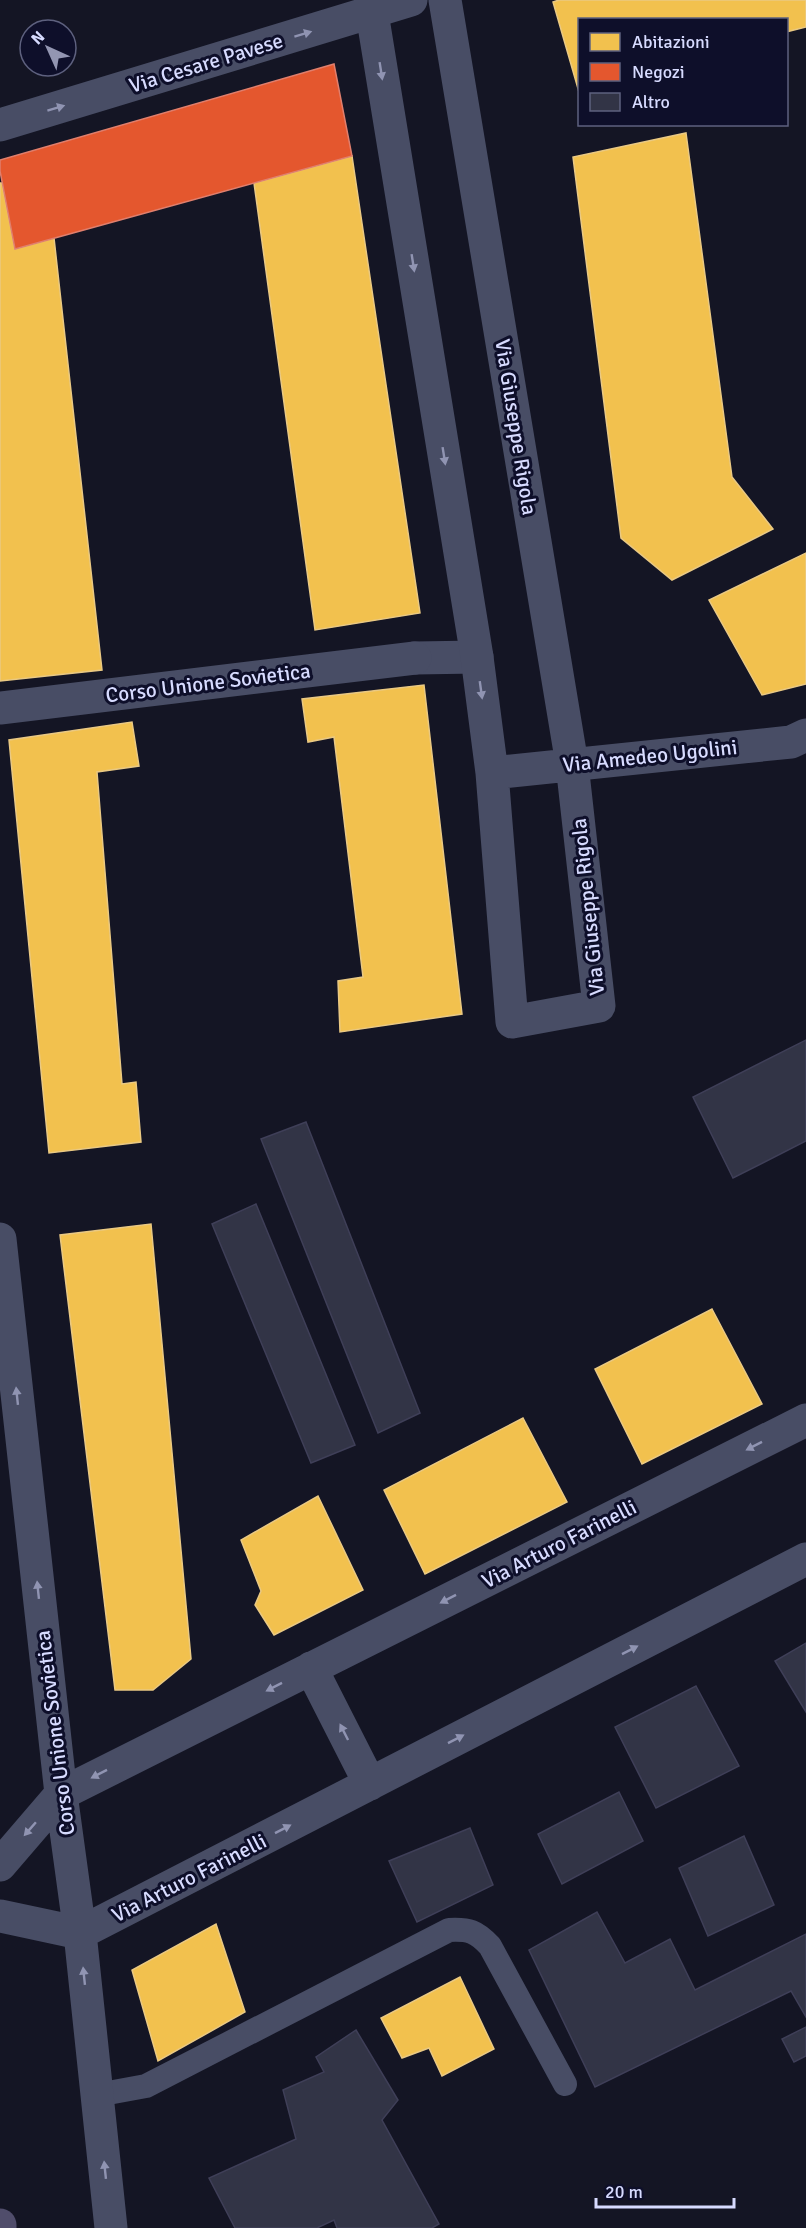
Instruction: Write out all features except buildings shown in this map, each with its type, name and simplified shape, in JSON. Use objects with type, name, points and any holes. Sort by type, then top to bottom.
[{"type":"street","name":"Via Cesare Pavese","points":[[0,125],[411,0]]},
{"type":"street","name":"Via Giuseppe Rigola","points":[[372,13],[477,657],[492,773],[512,1022],[599,1006],[572,764],[445,0]]},
{"type":"street","name":"Corso Unione Sovietica","points":[[0,708],[415,658],[477,657]]},
{"type":"street","name":"Via Amedeo Ugolini","points":[[492,773],[791,742],[806,735]]},
{"type":"street","name":"Corso Unione Sovietica","points":[[0,1239],[61,1794],[80,1933],[111,2228]]},
{"type":"street","name":"Via Arturo Farinelli","points":[[0,1865],[61,1794],[806,1420]]},
{"type":"street","name":"Via Arturo Farinelli","points":[[80,1933],[806,1559]]},
{"type":"street","points":[[311,1668],[370,1784]]},
{"type":"street","points":[[0,1916],[80,1933]]},
{"type":"lane","points":[[97,2095],[146,2086],[449,1930],[465,1929],[480,1935],[490,1946],[565,2084]]}]
